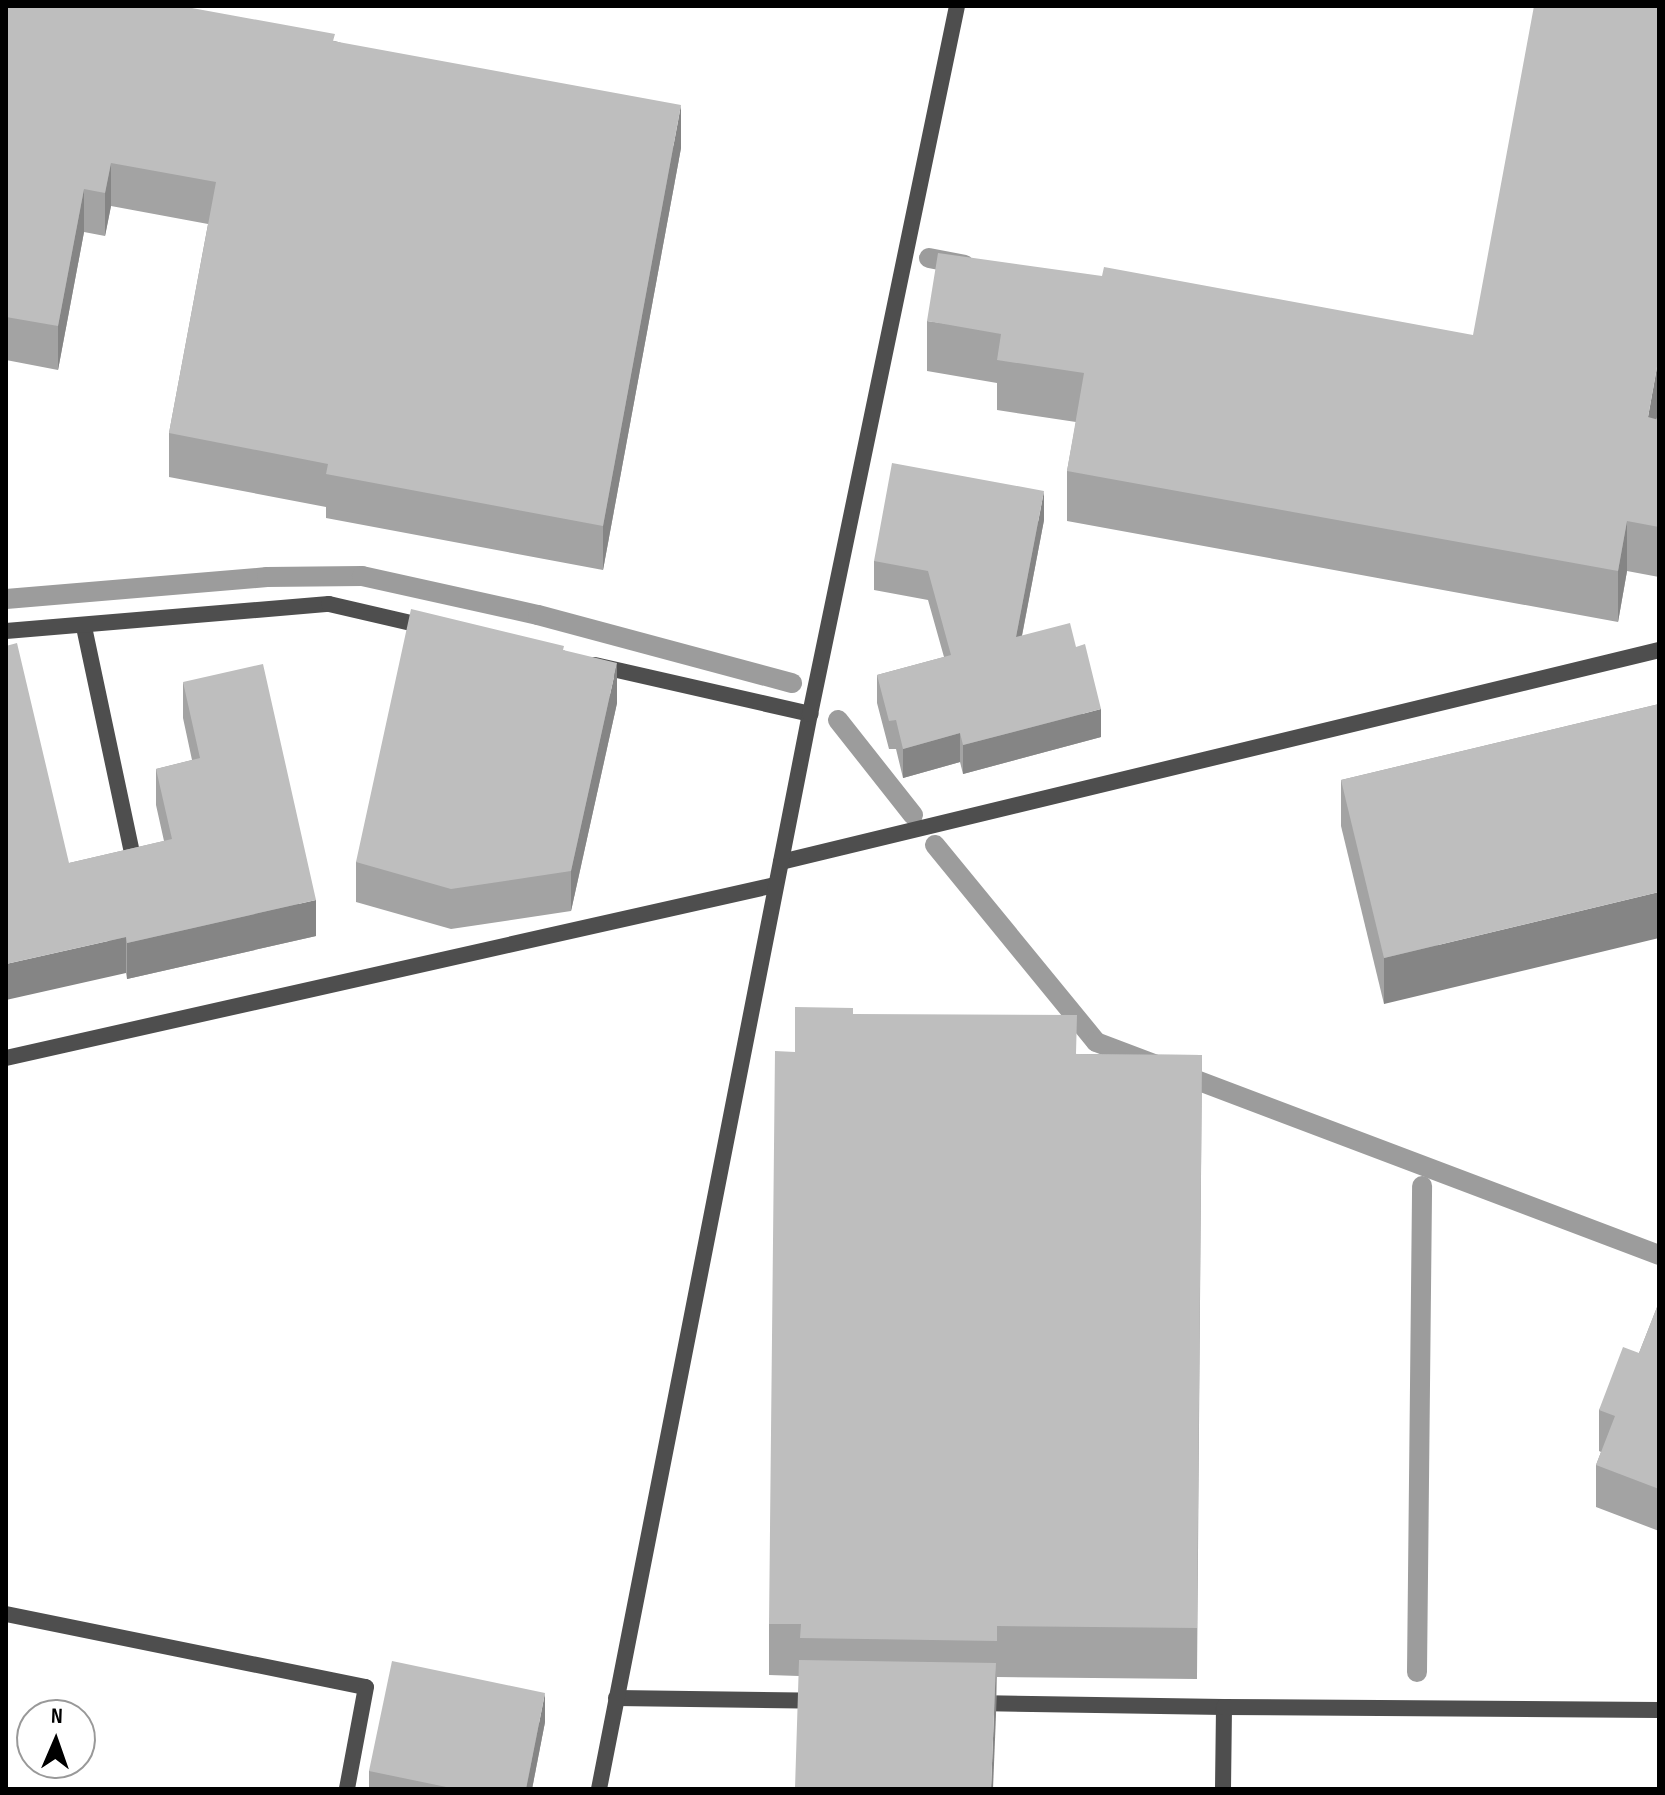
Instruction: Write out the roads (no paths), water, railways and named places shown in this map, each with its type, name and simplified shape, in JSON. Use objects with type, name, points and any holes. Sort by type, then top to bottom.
[{"type":"street","points":[[599,1789],[775,885],[957,6]]},
{"type":"street","points":[[6,631],[84,627],[329,604],[453,633]]},
{"type":"street","points":[[84,627],[135,867]]},
{"type":"street","points":[[781,862],[1659,650]]},
{"type":"street","points":[[577,661],[810,714]]},
{"type":"street","points":[[6,1058],[775,885]]},
{"type":"street","points":[[6,1614],[366,1687],[347,1789]]},
{"type":"street","points":[[616,1698],[840,1701]]},
{"type":"street","points":[[952,1703],[1659,1710]]},
{"type":"street","points":[[1223,1789],[1224,1707]]},
{"type":"waterway","points":[[929,258],[964,265]]},
{"type":"waterway","points":[[6,599],[267,577],[362,576],[538,615],[792,683]]},
{"type":"waterway","points":[[838,720],[913,815]]},
{"type":"waterway","points":[[935,845],[1096,1042],[1659,1255]]},
{"type":"waterway","points":[[1417,1672],[1422,1186]]}]
